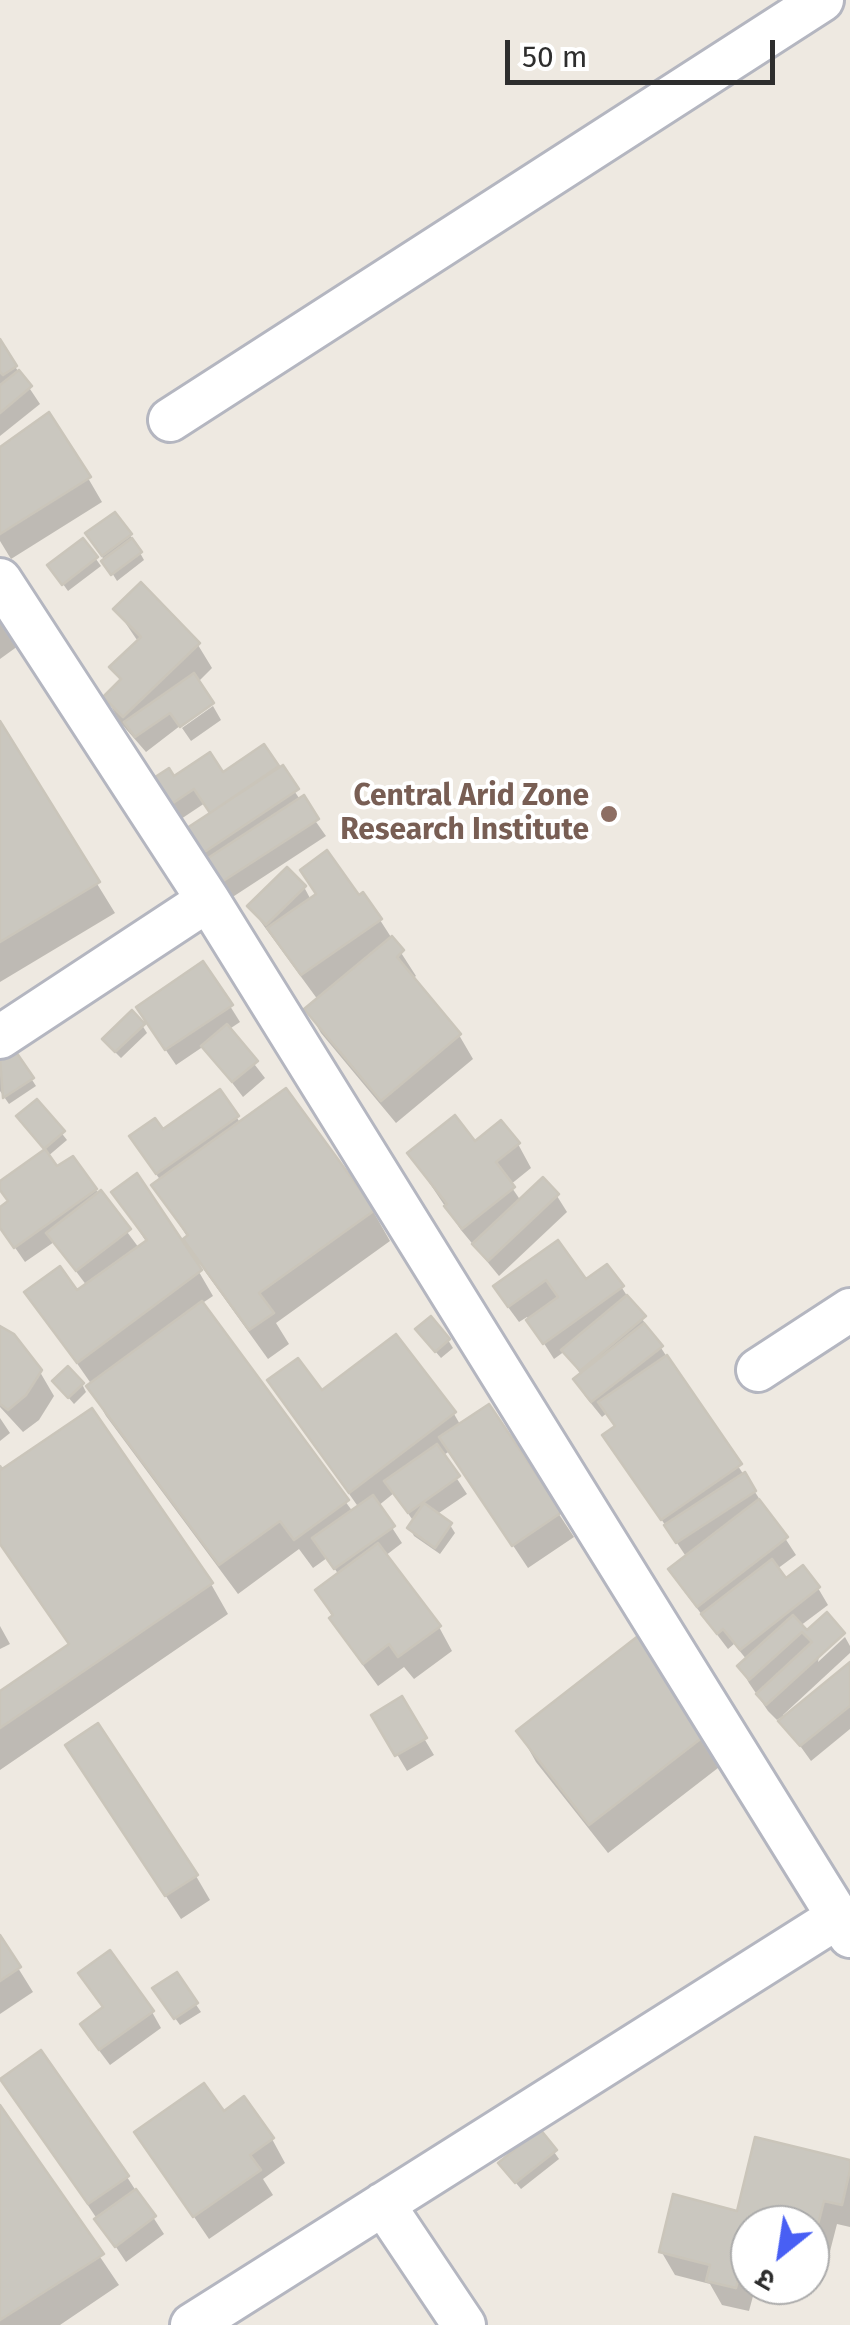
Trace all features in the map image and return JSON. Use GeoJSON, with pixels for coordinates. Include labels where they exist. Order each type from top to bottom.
{"type":"FeatureCollection","features":[{"type":"Feature","properties":{"kind":"street"},"geometry":{"type":"LineString","coordinates":[[170,420],[822,0]]}},
{"type":"Feature","properties":{"kind":"street"},"geometry":{"type":"LineString","coordinates":[[0,580],[208,900],[844,1926],[383,2204],[192,2325]]}},
{"type":"Feature","properties":{"kind":"street"},"geometry":{"type":"LineString","coordinates":[[0,1037],[208,900]]}},
{"type":"Feature","properties":{"kind":"street"},"geometry":{"type":"LineString","coordinates":[[758,1370],[850,1310]]}},
{"type":"Feature","properties":{"kind":"street"},"geometry":{"type":"LineString","coordinates":[[383,2204],[464,2325]]}},
{"type":"Feature","properties":{"kind":"building"},"geometry":{"type":"Polygon","coordinates":[[[0,339],[17,366],[3,375],[0,372],[0,339]]]}},
{"type":"Feature","properties":{"kind":"building"},"geometry":{"type":"Polygon","coordinates":[[[19,370],[32,386],[0,413],[0,385],[19,370]]]}},
{"type":"Feature","properties":{"kind":"building"},"geometry":{"type":"Polygon","coordinates":[[[49,412],[91,477],[0,534],[0,447],[49,412]]]}},
{"type":"Feature","properties":{"kind":"building"},"geometry":{"type":"Polygon","coordinates":[[[115,512],[132,534],[102,556],[85,533],[115,512]]]}},
{"type":"Feature","properties":{"kind":"building"},"geometry":{"type":"Polygon","coordinates":[[[83,538],[98,557],[62,585],[47,565],[83,538]]]}},
{"type":"Feature","properties":{"kind":"building"},"geometry":{"type":"Polygon","coordinates":[[[132,538],[142,552],[111,575],[101,561],[132,538]]]}},
{"type":"Feature","properties":{"kind":"building"},"geometry":{"type":"Polygon","coordinates":[[[141,582],[200,643],[123,717],[103,697],[121,679],[109,667],[141,637],[113,609],[141,582]]]}},
{"type":"Feature","properties":{"kind":"building"},"geometry":{"type":"Polygon","coordinates":[[[194,673],[214,703],[180,727],[170,713],[135,737],[124,722],[194,673]]]}},
{"type":"Feature","properties":{"kind":"building"},"geometry":{"type":"Polygon","coordinates":[[[0,721],[100,882],[0,942],[0,721]]]}},
{"type":"Feature","properties":{"kind":"building"},"geometry":{"type":"Polygon","coordinates":[[[264,744],[279,766],[210,813],[194,789],[167,807],[149,781],[169,768],[174,776],[210,752],[223,772],[264,744]]]}},
{"type":"Feature","properties":{"kind":"building"},"geometry":{"type":"Polygon","coordinates":[[[283,765],[299,789],[203,853],[187,828],[283,765]]]}},
{"type":"Feature","properties":{"kind":"building"},"geometry":{"type":"Polygon","coordinates":[[[304,795],[319,819],[217,885],[202,862],[304,795]]]}},
{"type":"Feature","properties":{"kind":"building"},"geometry":{"type":"Polygon","coordinates":[[[327,850],[359,895],[363,892],[382,919],[301,975],[267,928],[316,894],[300,870],[327,850]]]}},
{"type":"Feature","properties":{"kind":"building"},"geometry":{"type":"Polygon","coordinates":[[[287,867],[306,886],[266,925],[247,906],[287,867]]]}},
{"type":"Feature","properties":{"kind":"building"},"geometry":{"type":"Polygon","coordinates":[[[392,936],[404,950],[397,957],[461,1034],[381,1101],[304,1009],[392,936]]]}},
{"type":"Feature","properties":{"kind":"building"},"geometry":{"type":"Polygon","coordinates":[[[203,961],[233,1005],[165,1050],[136,1007],[203,961]]]}},
{"type":"Feature","properties":{"kind":"building"},"geometry":{"type":"Polygon","coordinates":[[[132,1010],[145,1024],[115,1052],[102,1039],[132,1010]]]}},
{"type":"Feature","properties":{"kind":"building"},"geometry":{"type":"Polygon","coordinates":[[[227,1024],[258,1061],[232,1082],[201,1046],[227,1024]]]}},
{"type":"Feature","properties":{"kind":"building"},"geometry":{"type":"Polygon","coordinates":[[[14,1049],[34,1078],[3,1098],[0,1058],[14,1049]]]}},
{"type":"Feature","properties":{"kind":"building"},"geometry":{"type":"Polygon","coordinates":[[[286,1088],[375,1210],[259,1293],[274,1313],[249,1330],[183,1239],[188,1235],[151,1185],[286,1088]]]}},
{"type":"Feature","properties":{"kind":"building"},"geometry":{"type":"Polygon","coordinates":[[[220,1089],[239,1116],[156,1174],[129,1136],[155,1118],[163,1129],[220,1089]]]}},
{"type":"Feature","properties":{"kind":"building"},"geometry":{"type":"Polygon","coordinates":[[[37,1099],[65,1131],[44,1149],[16,1116],[37,1099]]]}},
{"type":"Feature","properties":{"kind":"building"},"geometry":{"type":"Polygon","coordinates":[[[455,1115],[475,1141],[501,1120],[520,1143],[496,1162],[515,1187],[462,1229],[407,1153],[455,1115]]]}},
{"type":"Feature","properties":{"kind":"building"},"geometry":{"type":"Polygon","coordinates":[[[45,1149],[57,1166],[73,1156],[97,1189],[14,1248],[0,1228],[0,1207],[8,1201],[0,1190],[0,1181],[45,1149]]]}},
{"type":"Feature","properties":{"kind":"building"},"geometry":{"type":"Polygon","coordinates":[[[137,1173],[202,1270],[77,1363],[24,1292],[60,1266],[77,1290],[147,1240],[111,1192],[137,1173]]]}},
{"type":"Feature","properties":{"kind":"building"},"geometry":{"type":"Polygon","coordinates":[[[543,1177],[559,1194],[488,1261],[472,1244],[543,1177]]]}},
{"type":"Feature","properties":{"kind":"building"},"geometry":{"type":"Polygon","coordinates":[[[101,1190],[131,1229],[76,1271],[46,1233],[101,1190]]]}},
{"type":"Feature","properties":{"kind":"building"},"geometry":{"type":"Polygon","coordinates":[[[558,1240],[586,1279],[607,1264],[624,1286],[543,1344],[526,1320],[558,1297],[546,1280],[508,1307],[493,1286],[558,1240]]]}},
{"type":"Feature","properties":{"kind":"building"},"geometry":{"type":"Polygon","coordinates":[[[627,1295],[646,1316],[580,1371],[561,1350],[627,1295]]]}},
{"type":"Feature","properties":{"kind":"building"},"geometry":{"type":"Polygon","coordinates":[[[202,1301],[349,1500],[294,1540],[280,1521],[219,1565],[86,1386],[202,1301]]]}},
{"type":"Feature","properties":{"kind":"building"},"geometry":{"type":"Polygon","coordinates":[[[431,1316],[450,1339],[435,1352],[415,1329],[431,1316]]]}},
{"type":"Feature","properties":{"kind":"building"},"geometry":{"type":"Polygon","coordinates":[[[644,1323],[663,1346],[591,1402],[573,1379],[644,1323]]]}},
{"type":"Feature","properties":{"kind":"building"},"geometry":{"type":"Polygon","coordinates":[[[0,1326],[14,1334],[42,1370],[26,1395],[8,1410],[0,1404],[0,1326]]]}},
{"type":"Feature","properties":{"kind":"building"},"geometry":{"type":"Polygon","coordinates":[[[396,1334],[456,1412],[349,1493],[267,1380],[298,1358],[322,1390],[396,1334]]]}},
{"type":"Feature","properties":{"kind":"building"},"geometry":{"type":"Polygon","coordinates":[[[667,1355],[742,1464],[661,1520],[602,1435],[615,1426],[598,1402],[667,1355]]]}},
{"type":"Feature","properties":{"kind":"building"},"geometry":{"type":"Polygon","coordinates":[[[68,1366],[84,1383],[68,1398],[52,1381],[68,1366]]]}},
{"type":"Feature","properties":{"kind":"building"},"geometry":{"type":"Polygon","coordinates":[[[489,1404],[562,1512],[512,1546],[439,1437],[489,1404]]]}},
{"type":"Feature","properties":{"kind":"building"},"geometry":{"type":"Polygon","coordinates":[[[92,1408],[213,1583],[0,1728],[0,1691],[69,1644],[0,1544],[0,1466],[2,1469],[92,1408]]]}},
{"type":"Feature","properties":{"kind":"building"},"geometry":{"type":"Polygon","coordinates":[[[437,1444],[460,1476],[408,1513],[384,1481],[437,1444]]]}},
{"type":"Feature","properties":{"kind":"building"},"geometry":{"type":"Polygon","coordinates":[[[745,1472],[756,1491],[676,1543],[664,1525],[745,1472]]]}},
{"type":"Feature","properties":{"kind":"building"},"geometry":{"type":"Polygon","coordinates":[[[373,1495],[395,1526],[334,1569],[312,1538],[373,1495]]]}},
{"type":"Feature","properties":{"kind":"building"},"geometry":{"type":"Polygon","coordinates":[[[759,1499],[788,1537],[697,1607],[668,1569],[759,1499]]]}},
{"type":"Feature","properties":{"kind":"building"},"geometry":{"type":"Polygon","coordinates":[[[424,1503],[452,1523],[435,1548],[407,1528],[424,1503]]]}},
{"type":"Feature","properties":{"kind":"building"},"geometry":{"type":"Polygon","coordinates":[[[378,1543],[441,1626],[398,1657],[389,1644],[363,1664],[329,1618],[333,1615],[315,1590],[378,1543]]]}},
{"type":"Feature","properties":{"kind":"building"},"geometry":{"type":"Polygon","coordinates":[[[772,1559],[786,1578],[803,1565],[820,1587],[740,1650],[723,1629],[717,1634],[701,1614],[772,1559]]]}},
{"type":"Feature","properties":{"kind":"building"},"geometry":{"type":"Polygon","coordinates":[[[827,1612],[845,1633],[766,1705],[756,1694],[812,1642],[802,1632],[749,1680],[737,1666],[793,1615],[807,1630],[827,1612]]]}},
{"type":"Feature","properties":{"kind":"building"},"geometry":{"type":"Polygon","coordinates":[[[638,1636],[712,1730],[589,1825],[516,1731],[638,1636]]]}},
{"type":"Feature","properties":{"kind":"building"},"geometry":{"type":"Polygon","coordinates":[[[850,1662],[850,1706],[800,1746],[778,1721],[850,1662]]]}},
{"type":"Feature","properties":{"kind":"building"},"geometry":{"type":"Polygon","coordinates":[[[402,1696],[427,1738],[395,1756],[371,1715],[402,1696]]]}},
{"type":"Feature","properties":{"kind":"building"},"geometry":{"type":"Polygon","coordinates":[[[98,1723],[198,1875],[165,1896],[65,1745],[98,1723]]]}},
{"type":"Feature","properties":{"kind":"building"},"geometry":{"type":"Polygon","coordinates":[[[0,1935],[21,1967],[0,1981],[0,1935]]]}},
{"type":"Feature","properties":{"kind":"building"},"geometry":{"type":"Polygon","coordinates":[[[110,1950],[154,2011],[99,2050],[80,2024],[103,2007],[78,1973],[110,1950]]]}},
{"type":"Feature","properties":{"kind":"building"},"geometry":{"type":"Polygon","coordinates":[[[177,1972],[198,2003],[174,2019],[152,1988],[177,1972]]]}},
{"type":"Feature","properties":{"kind":"building"},"geometry":{"type":"Polygon","coordinates":[[[41,2050],[129,2176],[88,2204],[0,2079],[41,2050]]]}},
{"type":"Feature","properties":{"kind":"building"},"geometry":{"type":"Polygon","coordinates":[[[204,2083],[224,2111],[244,2096],[274,2138],[250,2155],[261,2170],[193,2217],[134,2132],[204,2083]]]}},
{"type":"Feature","properties":{"kind":"building"},"geometry":{"type":"Polygon","coordinates":[[[0,2105],[104,2254],[0,2320],[0,2105]]]}},
{"type":"Feature","properties":{"kind":"building"},"geometry":{"type":"Polygon","coordinates":[[[540,2129],[557,2150],[515,2183],[498,2163],[540,2129]]]}},
{"type":"Feature","properties":{"kind":"building"},"geometry":{"type":"Polygon","coordinates":[[[755,2137],[850,2160],[842,2205],[824,2201],[823,2205],[738,2205],[755,2137]]]}},
{"type":"Feature","properties":{"kind":"building"},"geometry":{"type":"Polygon","coordinates":[[[136,2189],[156,2216],[115,2247],[94,2219],[136,2189]]]}},
{"type":"Feature","properties":{"kind":"building"},"geometry":{"type":"Polygon","coordinates":[[[673,2194],[730,2209],[730,2287],[706,2281],[710,2265],[659,2252],[673,2194]]]}},
{"type":"Feature","properties":{"kind":"place","name":"Central Arid Zone Research Institute"},"geometry":{"type":"Point","coordinates":[609,814]}}]}
